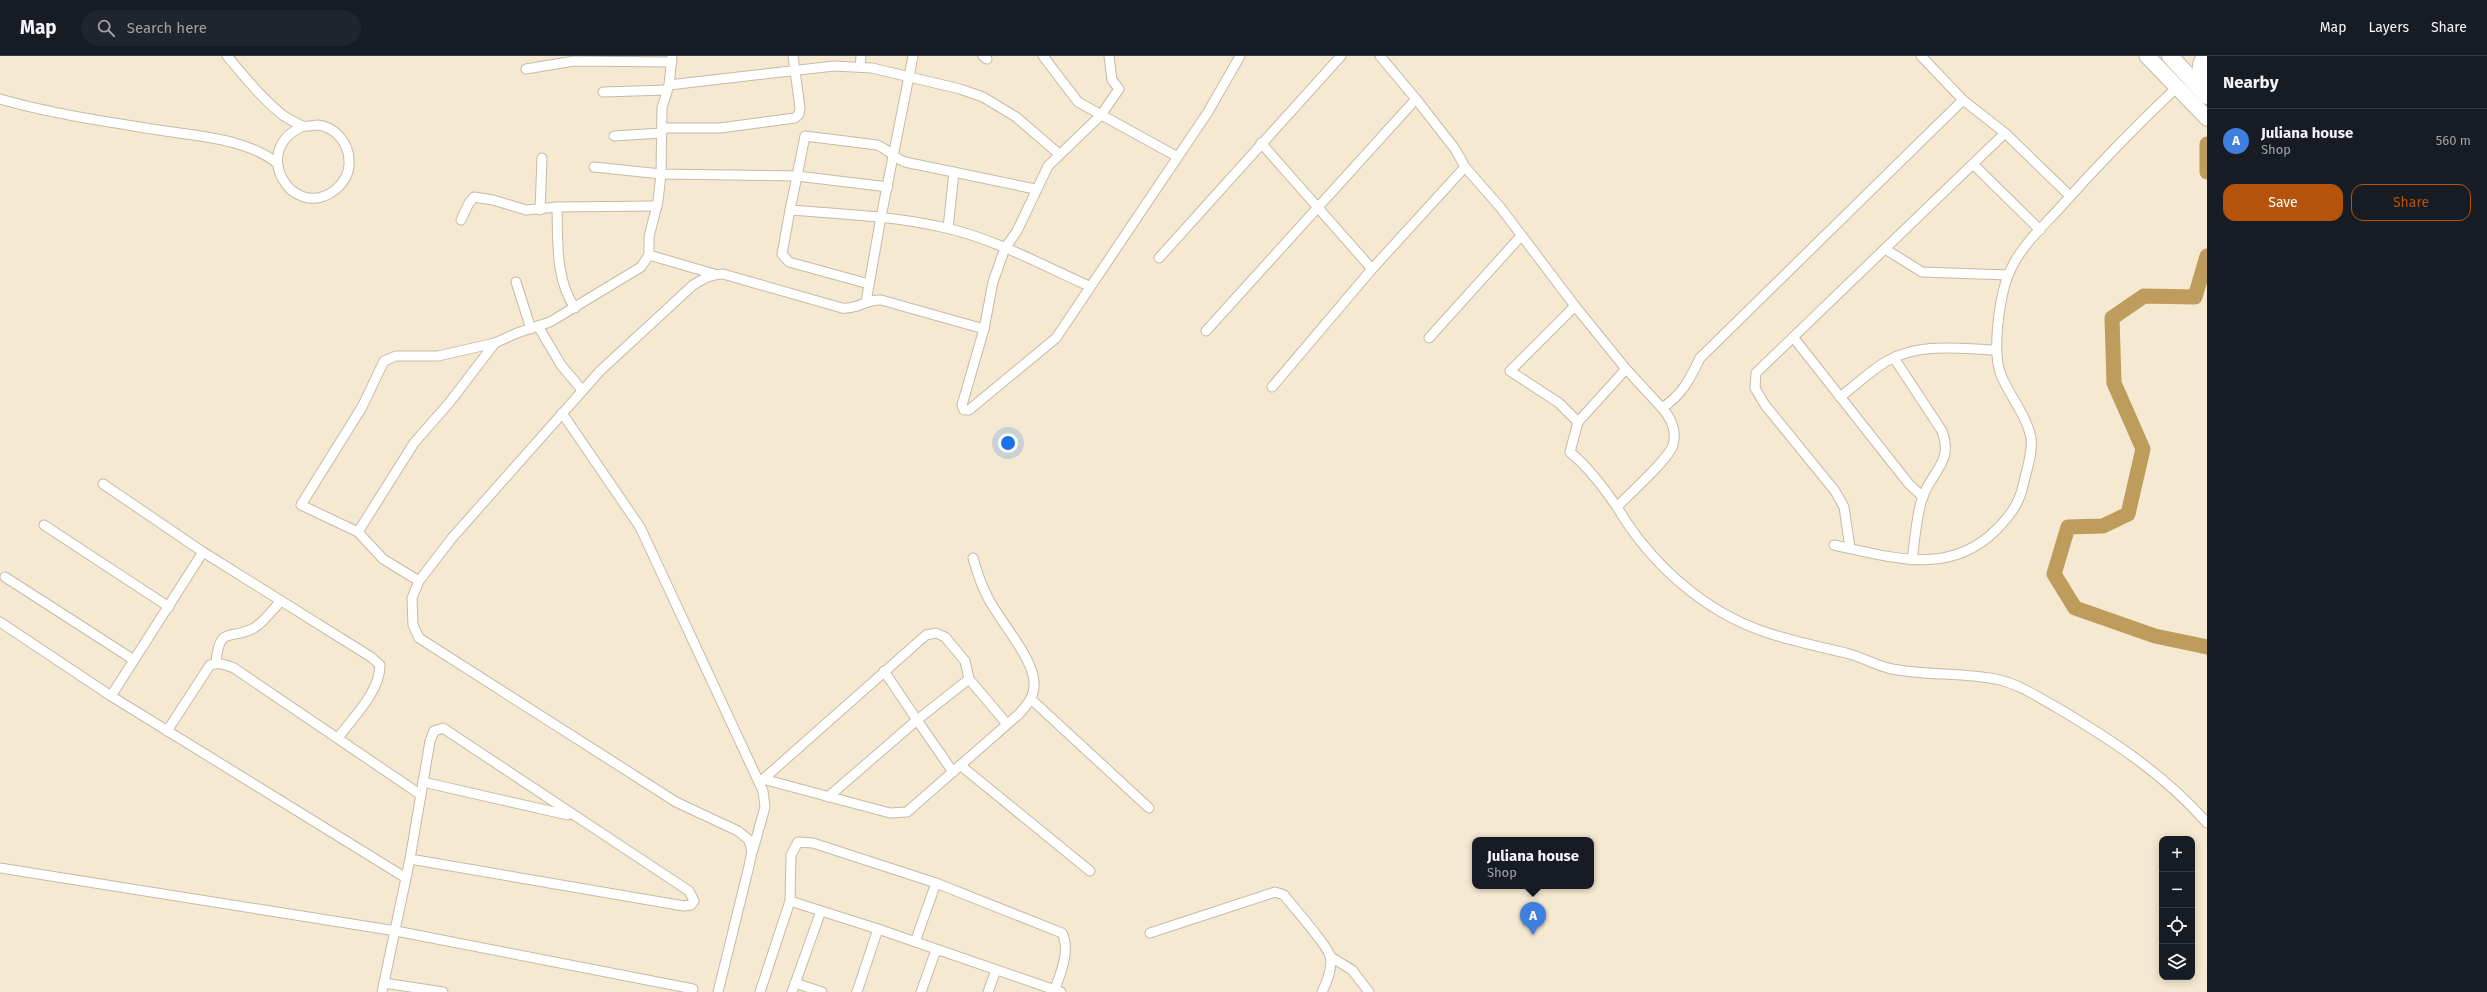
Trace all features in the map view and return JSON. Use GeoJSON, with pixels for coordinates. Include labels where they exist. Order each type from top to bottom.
{"type":"FeatureCollection","features":[{"type":"Feature","properties":{"kind":"highway"},"geometry":{"type":"LineString","coordinates":[[2147,56],[2207,118]]}},
{"type":"Feature","properties":{"kind":"highway"},"geometry":{"type":"LineString","coordinates":[[2170,56],[2207,96]]}},
{"type":"Feature","properties":{"kind":"highway"},"geometry":{"type":"LineString","coordinates":[[2205,56],[2200,67],[2201,77],[2207,90]]}},
{"type":"Feature","properties":{"kind":"street"},"geometry":{"type":"LineString","coordinates":[[227,56],[262,96],[285,117],[304,126]]}},
{"type":"Feature","properties":{"kind":"street"},"geometry":{"type":"LineString","coordinates":[[614,136],[662,131],[720,128],[795,118],[799,114],[800,108],[793,56]]}},
{"type":"Feature","properties":{"kind":"street"},"geometry":{"type":"LineString","coordinates":[[860,67],[861,56]]}},
{"type":"Feature","properties":{"kind":"street"},"geometry":{"type":"LineString","coordinates":[[866,302],[881,216],[894,158],[908,76],[913,56]]}},
{"type":"Feature","properties":{"kind":"street"},"geometry":{"type":"LineString","coordinates":[[1042,56],[1078,102],[1176,156]]}},
{"type":"Feature","properties":{"kind":"street"},"geometry":{"type":"LineString","coordinates":[[1109,56],[1112,80],[1119,89],[1101,116],[1048,166],[1035,189],[1020,224],[1005,248],[993,282],[984,329],[962,405],[964,410],[969,410],[1056,338],[1090,286],[1118,248],[1176,156],[1208,112],[1240,56]]}},
{"type":"Feature","properties":{"kind":"street"},"geometry":{"type":"LineString","coordinates":[[1159,258],[1341,56]]}},
{"type":"Feature","properties":{"kind":"street"},"geometry":{"type":"LineString","coordinates":[[1380,56],[1455,149],[1465,167],[1500,206],[1575,306],[1626,369],[1670,418],[1674,433],[1673,446],[1663,460],[1617,507]]}},
{"type":"Feature","properties":{"kind":"street"},"geometry":{"type":"LineString","coordinates":[[1921,56],[1963,100],[2005,133],[2070,196]]}},
{"type":"Feature","properties":{"kind":"street"},"geometry":{"type":"LineString","coordinates":[[419,581],[383,559],[358,532],[301,505],[362,407],[384,361],[396,356],[438,356],[496,343],[550,322],[641,267],[649,255],[649,237],[657,206],[661,174],[662,108],[668,88],[672,59],[563,59],[526,69]]}},
{"type":"Feature","properties":{"kind":"street"},"geometry":{"type":"LineString","coordinates":[[603,92],[668,88],[834,66],[860,67],[908,76],[983,96],[1016,117],[1059,154]]}},
{"type":"Feature","properties":{"kind":"street"},"geometry":{"type":"LineString","coordinates":[[1834,545],[1912,560],[1942,558],[1966,552],[1983,543],[2004,522],[2020,500],[2031,453],[2031,438],[2001,374],[1996,350],[2005,283],[2008,275],[2014,261],[2101,161],[2176,87]]}},
{"type":"Feature","properties":{"kind":"street"},"geometry":{"type":"LineString","coordinates":[[0,99],[76,117],[211,139],[266,154],[277,163]]}},
{"type":"Feature","properties":{"kind":"street"},"geometry":{"type":"LineString","coordinates":[[1206,331],[1319,208],[1416,99]]}},
{"type":"Feature","properties":{"kind":"street"},"geometry":{"type":"LineString","coordinates":[[1662,408],[1677,398],[1688,382],[1700,358],[1963,100]]}},
{"type":"Feature","properties":{"kind":"street"},"geometry":{"type":"LineString","coordinates":[[320,125],[341,137],[350,160],[349,168],[343,183],[330,193],[319,197],[307,197],[295,193],[286,185],[278,171],[277,163],[280,147],[284,140],[296,129],[304,126],[320,125]]}},
{"type":"Feature","properties":{"kind":"street"},"geometry":{"type":"LineString","coordinates":[[1850,548],[1844,507],[1835,491],[1765,405],[1755,388],[1756,373],[2005,133]]}},
{"type":"Feature","properties":{"kind":"street"},"geometry":{"type":"LineString","coordinates":[[870,284],[789,262],[782,254],[805,136],[877,145],[884,147],[894,158],[905,162],[1035,189]]}},
{"type":"Feature","properties":{"kind":"street"},"geometry":{"type":"LineString","coordinates":[[1261,143],[1372,269]]}},
{"type":"Feature","properties":{"kind":"street"},"geometry":{"type":"LineString","coordinates":[[540,210],[542,158]]}},
{"type":"Feature","properties":{"kind":"street"},"geometry":{"type":"LineString","coordinates":[[1973,164],[2040,230]]}},
{"type":"Feature","properties":{"kind":"street"},"geometry":{"type":"LineString","coordinates":[[1272,387],[1372,269],[1465,167]]}},
{"type":"Feature","properties":{"kind":"street"},"geometry":{"type":"LineString","coordinates":[[594,168],[661,174],[796,176],[888,187]]}},
{"type":"Feature","properties":{"kind":"street"},"geometry":{"type":"LineString","coordinates":[[948,228],[954,172]]}},
{"type":"Feature","properties":{"kind":"street"},"geometry":{"type":"LineString","coordinates":[[461,220],[469,203],[474,198],[494,200],[519,209],[540,210],[557,207],[657,206]]}},
{"type":"Feature","properties":{"kind":"street"},"geometry":{"type":"LineString","coordinates":[[557,207],[560,268],[566,292],[575,308]]}},
{"type":"Feature","properties":{"kind":"street"},"geometry":{"type":"LineString","coordinates":[[790,210],[881,216],[948,228],[1005,248],[1090,286]]}},
{"type":"Feature","properties":{"kind":"street"},"geometry":{"type":"LineString","coordinates":[[1429,338],[1521,236]]}},
{"type":"Feature","properties":{"kind":"street"},"geometry":{"type":"LineString","coordinates":[[1885,249],[1922,272],[2008,275]]}},
{"type":"Feature","properties":{"kind":"street"},"geometry":{"type":"LineString","coordinates":[[649,255],[714,274],[723,274],[842,308],[858,307],[866,302],[881,300],[984,329]]}},
{"type":"Feature","properties":{"kind":"street"},"geometry":{"type":"LineString","coordinates":[[714,274],[693,285],[600,371],[562,412],[452,538],[419,581],[412,598],[411,613],[413,625],[419,638],[676,802],[738,831],[749,840],[752,851]]}},
{"type":"Feature","properties":{"kind":"street"},"geometry":{"type":"LineString","coordinates":[[516,282],[534,327],[561,365],[582,390]]}},
{"type":"Feature","properties":{"kind":"street"},"geometry":{"type":"LineString","coordinates":[[1575,306],[1510,371],[1559,404],[1578,422]]}},
{"type":"Feature","properties":{"kind":"street"},"geometry":{"type":"LineString","coordinates":[[1793,337],[1909,484],[1923,497]]}},
{"type":"Feature","properties":{"kind":"street"},"geometry":{"type":"LineString","coordinates":[[358,532],[414,443],[449,403],[496,343]]}},
{"type":"Feature","properties":{"kind":"street"},"geometry":{"type":"LineString","coordinates":[[1840,397],[1886,362],[1908,351],[1931,348],[1996,350]]}},
{"type":"Feature","properties":{"kind":"street"},"geometry":{"type":"LineString","coordinates":[[1894,358],[1942,431],[1946,442],[1946,454],[1923,497],[1912,560]]}},
{"type":"Feature","properties":{"kind":"street"},"geometry":{"type":"LineString","coordinates":[[1626,369],[1578,422],[1570,452],[1582,462],[1617,507],[1632,533],[1654,558],[1691,593],[1723,613],[1764,632],[1848,654],[1892,669],[2000,680],[2028,692],[2094,730],[2146,764],[2181,794],[2207,823]]}},
{"type":"Feature","properties":{"kind":"street"},"geometry":{"type":"LineString","coordinates":[[562,412],[640,527],[761,781],[765,807],[752,851],[718,992]]}},
{"type":"Feature","properties":{"kind":"street"},"geometry":{"type":"LineString","coordinates":[[102,484],[203,552],[371,657],[380,665],[380,675],[375,686],[338,738]]}},
{"type":"Feature","properties":{"kind":"street"},"geometry":{"type":"LineString","coordinates":[[44,526],[169,607]]}},
{"type":"Feature","properties":{"kind":"street"},"geometry":{"type":"LineString","coordinates":[[111,696],[203,552]]}},
{"type":"Feature","properties":{"kind":"street"},"geometry":{"type":"LineString","coordinates":[[761,781],[890,813],[900,814],[907,812],[1032,700],[1034,683],[1032,669],[988,598],[979,580],[973,558]]}},
{"type":"Feature","properties":{"kind":"street"},"geometry":{"type":"LineString","coordinates":[[5,577],[134,660]]}},
{"type":"Feature","properties":{"kind":"street"},"geometry":{"type":"LineString","coordinates":[[216,663],[217,647],[222,639],[229,634],[256,627],[281,601]]}},
{"type":"Feature","properties":{"kind":"street"},"geometry":{"type":"LineString","coordinates":[[0,622],[166,731],[406,878]]}},
{"type":"Feature","properties":{"kind":"street"},"geometry":{"type":"LineString","coordinates":[[761,781],[926,635],[936,634],[945,637],[965,660],[969,680],[1007,724]]}},
{"type":"Feature","properties":{"kind":"street"},"geometry":{"type":"LineString","coordinates":[[166,731],[210,665],[216,663],[234,668],[421,794]]}},
{"type":"Feature","properties":{"kind":"street"},"geometry":{"type":"LineString","coordinates":[[884,671],[953,772]]}},
{"type":"Feature","properties":{"kind":"street"},"geometry":{"type":"LineString","coordinates":[[828,797],[917,720],[969,680]]}},
{"type":"Feature","properties":{"kind":"street"},"geometry":{"type":"LineString","coordinates":[[1032,700],[1149,808]]}},
{"type":"Feature","properties":{"kind":"street"},"geometry":{"type":"LineString","coordinates":[[410,859],[684,906],[691,905],[694,901],[689,891],[443,728],[434,731],[430,741],[410,859],[383,988],[443,992]]}},
{"type":"Feature","properties":{"kind":"street"},"geometry":{"type":"LineString","coordinates":[[960,765],[1090,871]]}},
{"type":"Feature","properties":{"kind":"street"},"geometry":{"type":"LineString","coordinates":[[423,782],[574,816]]}},
{"type":"Feature","properties":{"kind":"street"},"geometry":{"type":"LineString","coordinates":[[760,992],[790,901],[791,855],[798,842],[813,844],[936,883],[1062,932],[1066,945],[1057,991],[878,929],[790,901]]}},
{"type":"Feature","properties":{"kind":"street"},"geometry":{"type":"LineString","coordinates":[[0,868],[396,931],[693,988]]}},
{"type":"Feature","properties":{"kind":"street"},"geometry":{"type":"LineString","coordinates":[[915,942],[936,883]]}},
{"type":"Feature","properties":{"kind":"street"},"geometry":{"type":"LineString","coordinates":[[1150,933],[1275,892],[1284,895],[1328,950],[1331,957],[1328,978],[1322,992]]}},
{"type":"Feature","properties":{"kind":"street"},"geometry":{"type":"LineString","coordinates":[[821,911],[794,988],[822,992]]}},
{"type":"Feature","properties":{"kind":"street"},"geometry":{"type":"LineString","coordinates":[[857,992],[878,929]]}},
{"type":"Feature","properties":{"kind":"street"},"geometry":{"type":"LineString","coordinates":[[921,992],[936,950]]}},
{"type":"Feature","properties":{"kind":"street"},"geometry":{"type":"LineString","coordinates":[[1331,957],[1352,970],[1369,992]]}},
{"type":"Feature","properties":{"kind":"street"},"geometry":{"type":"LineString","coordinates":[[988,992],[996,970]]}},
{"type":"Feature","properties":{"kind":"waterway"},"geometry":{"type":"LineString","coordinates":[[2207,144],[2207,172]]}},
{"type":"Feature","properties":{"kind":"waterway"},"geometry":{"type":"LineString","coordinates":[[2207,256],[2195,297],[2144,296],[2112,318],[2114,383],[2143,449],[2128,514],[2103,526],[2068,527],[2054,574],[2075,608],[2155,636],[2207,647]]}},
{"type":"Feature","properties":{"kind":"place","name":"Juliana house"},"geometry":{"type":"Point","coordinates":[1533,935]}}]}
